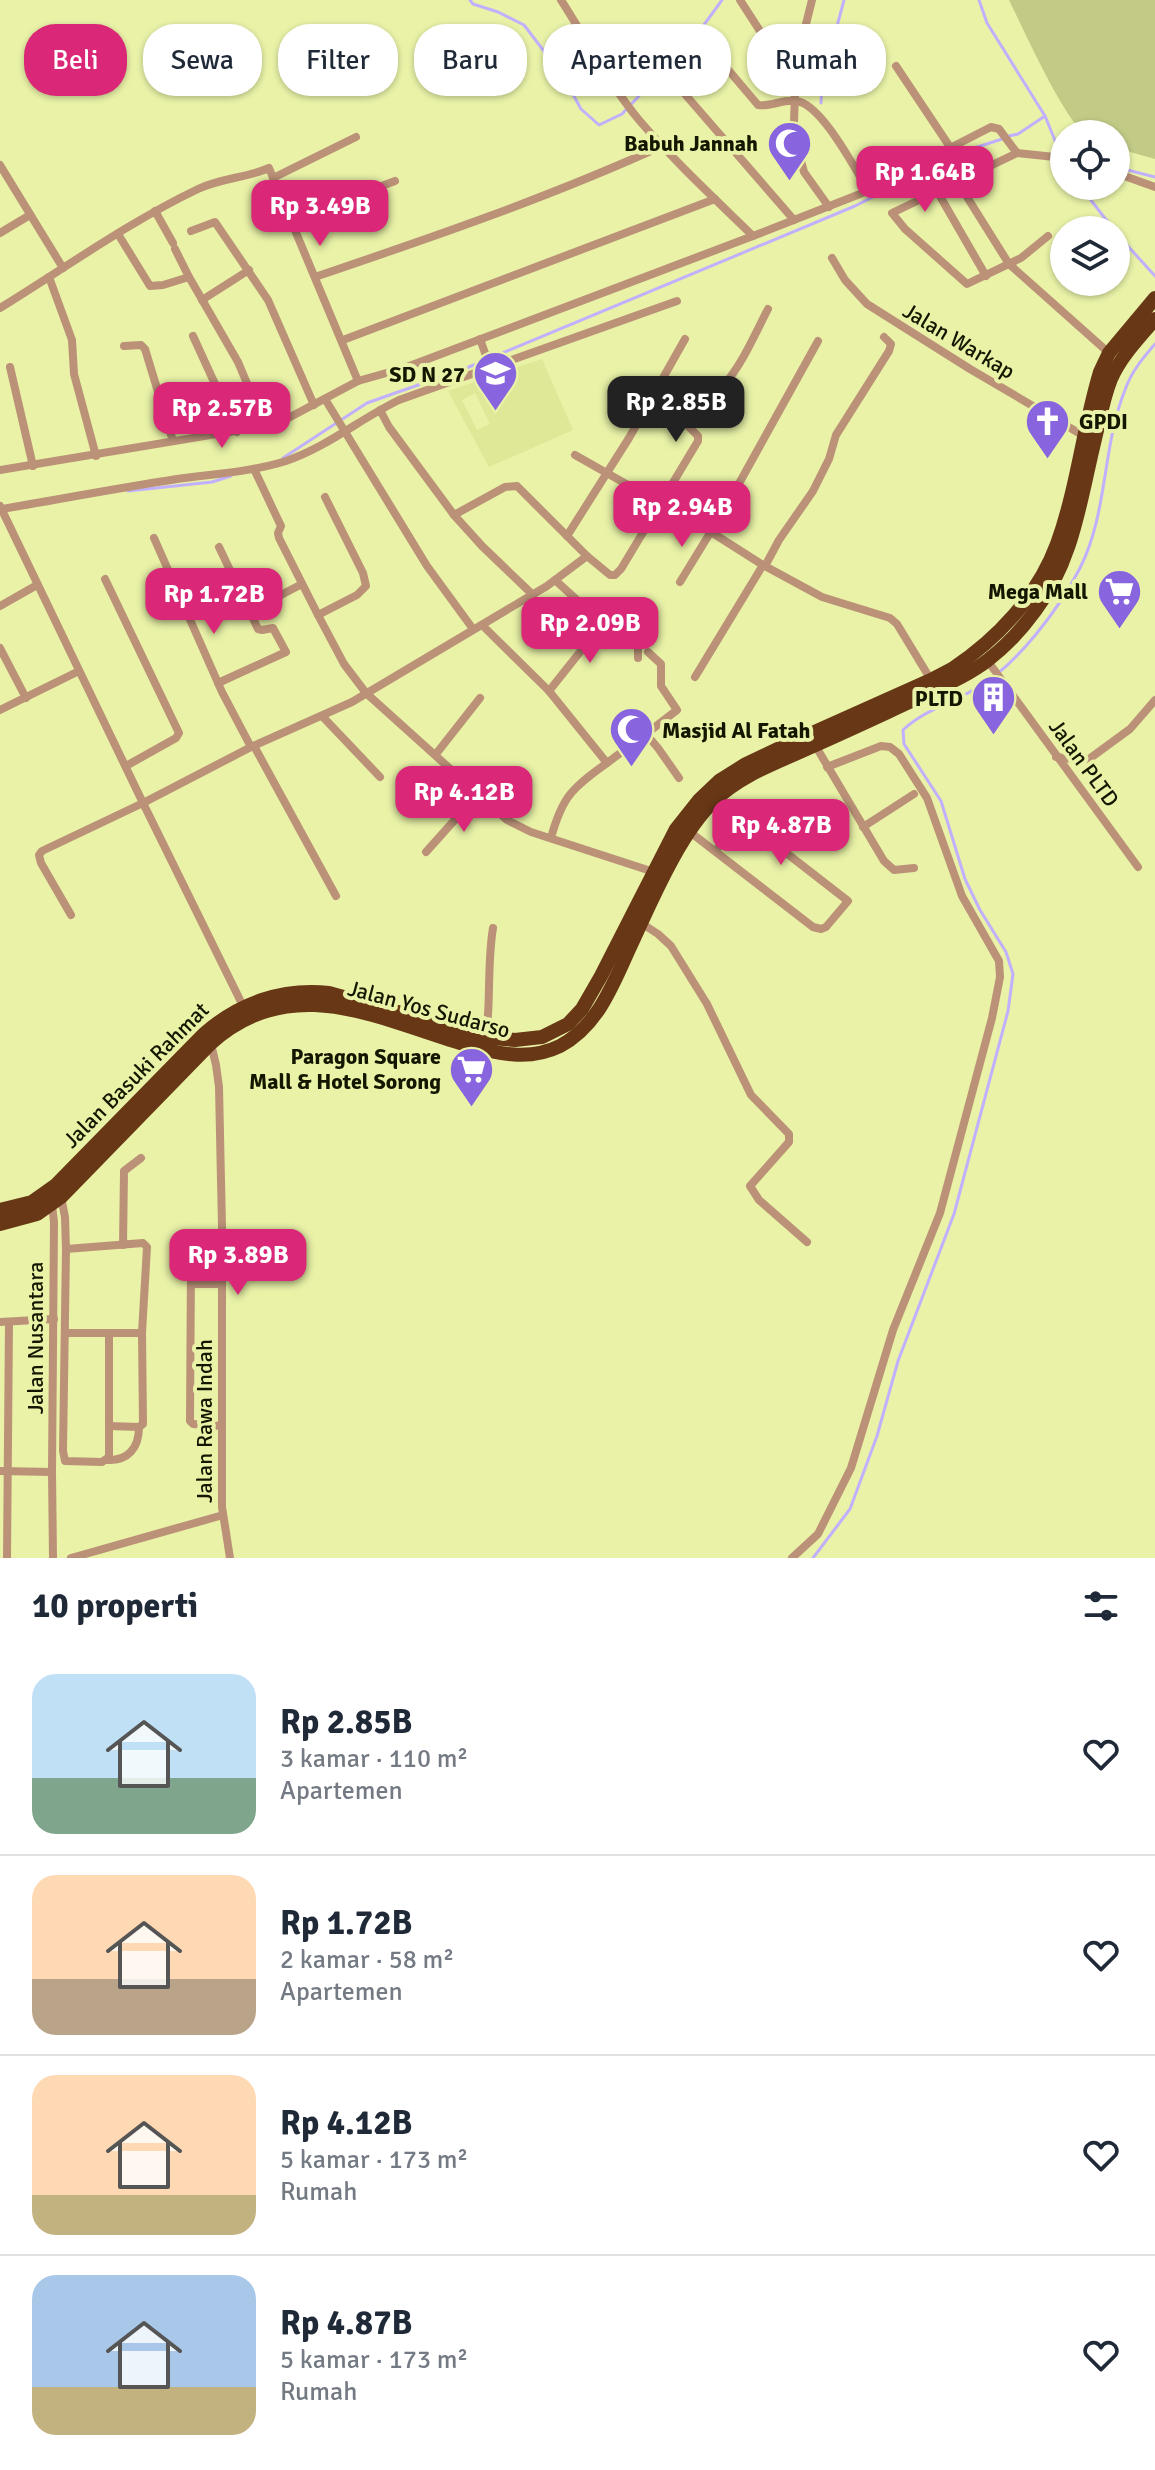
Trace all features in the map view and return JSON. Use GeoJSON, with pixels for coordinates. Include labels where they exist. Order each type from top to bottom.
{"type":"FeatureCollection","features":[{"type":"Feature","properties":{"kind":"highway","name":"Jalan Basuki Rahmat"},"geometry":{"type":"LineString","coordinates":[[0,1210],[32,1202],[56,1185],[204,1034],[243,1006],[284,994],[329,993],[486,1037],[530,1039],[542,1037],[568,1024],[582,1009],[659,874],[676,829],[719,781],[788,744],[931,680],[987,660],[1049,562],[1061,530],[1084,436],[1100,394],[1109,353],[1155,298]]}},
{"type":"Feature","properties":{"kind":"highway","name":"Jalan Yos Sudarso"},"geometry":{"type":"LineString","coordinates":[[0,1224],[37,1214],[56,1201],[210,1044],[230,1028],[260,1012],[308,1003],[333,1006],[487,1051],[520,1056],[545,1052],[568,1041],[593,1018],[610,991],[659,874],[712,802],[763,768],[959,678],[1007,644],[1034,612],[1062,568],[1076,525],[1100,394],[1122,359],[1155,319]]}},
{"type":"Feature","properties":{"kind":"street"},"geometry":{"type":"LineString","coordinates":[[561,0],[610,81],[639,119],[753,236]]}},
{"type":"Feature","properties":{"kind":"street"},"geometry":{"type":"LineString","coordinates":[[740,0],[756,24]]}},
{"type":"Feature","properties":{"kind":"street"},"geometry":{"type":"LineString","coordinates":[[806,24],[812,0]]}},
{"type":"Feature","properties":{"kind":"street"},"geometry":{"type":"LineString","coordinates":[[896,66],[950,147]]}},
{"type":"Feature","properties":{"kind":"street"},"geometry":{"type":"LineString","coordinates":[[731,73],[758,105],[793,100],[811,108],[824,122],[868,190]]}},
{"type":"Feature","properties":{"kind":"street"},"geometry":{"type":"LineString","coordinates":[[687,96],[794,220]]}},
{"type":"Feature","properties":{"kind":"street"},"geometry":{"type":"LineString","coordinates":[[793,96],[795,138],[804,172],[829,207]]}},
{"type":"Feature","properties":{"kind":"street"},"geometry":{"type":"LineString","coordinates":[[0,470],[237,432],[288,420],[358,381],[481,342],[829,207],[991,127],[998,127],[1015,151]]}},
{"type":"Feature","properties":{"kind":"street"},"geometry":{"type":"LineString","coordinates":[[273,178],[356,137]]}},
{"type":"Feature","properties":{"kind":"street"},"geometry":{"type":"LineString","coordinates":[[315,277],[532,201],[664,145]]}},
{"type":"Feature","properties":{"kind":"street"},"geometry":{"type":"LineString","coordinates":[[1048,236],[1026,255],[967,284],[892,215],[893,211],[1015,151],[1050,156]]}},
{"type":"Feature","properties":{"kind":"street"},"geometry":{"type":"LineString","coordinates":[[0,165],[3,178],[63,268]]}},
{"type":"Feature","properties":{"kind":"street"},"geometry":{"type":"LineString","coordinates":[[0,308],[155,211],[217,182],[249,177],[269,168],[358,381]]}},
{"type":"Feature","properties":{"kind":"street"},"geometry":{"type":"LineString","coordinates":[[1130,178],[1155,187]]}},
{"type":"Feature","properties":{"kind":"street"},"geometry":{"type":"LineString","coordinates":[[291,220],[395,181]]}},
{"type":"Feature","properties":{"kind":"street"},"geometry":{"type":"LineString","coordinates":[[957,181],[1009,264],[1109,353]]}},
{"type":"Feature","properties":{"kind":"street"},"geometry":{"type":"LineString","coordinates":[[937,191],[986,276]]}},
{"type":"Feature","properties":{"kind":"street"},"geometry":{"type":"LineString","coordinates":[[343,340],[715,199]]}},
{"type":"Feature","properties":{"kind":"street"},"geometry":{"type":"LineString","coordinates":[[155,211],[238,362],[265,426]]}},
{"type":"Feature","properties":{"kind":"street"},"geometry":{"type":"LineString","coordinates":[[0,233],[30,215]]}},
{"type":"Feature","properties":{"kind":"street"},"geometry":{"type":"LineString","coordinates":[[191,231],[215,222],[249,270],[275,313],[314,405]]}},
{"type":"Feature","properties":{"kind":"street"},"geometry":{"type":"LineString","coordinates":[[118,234],[150,286],[189,277]]}},
{"type":"Feature","properties":{"kind":"street","name":"Jalan Warkap"},"geometry":{"type":"LineString","coordinates":[[832,258],[845,280],[867,304],[1084,436]]}},
{"type":"Feature","properties":{"kind":"street"},"geometry":{"type":"LineString","coordinates":[[202,300],[249,270]]}},
{"type":"Feature","properties":{"kind":"street"},"geometry":{"type":"LineString","coordinates":[[49,277],[72,340],[74,374],[96,456]]}},
{"type":"Feature","properties":{"kind":"street"},"geometry":{"type":"LineString","coordinates":[[243,1006],[1,510],[176,479],[254,469],[288,460],[312,450],[344,428],[380,410],[489,364],[677,301]]}},
{"type":"Feature","properties":{"kind":"street"},"geometry":{"type":"LineString","coordinates":[[454,515],[513,485],[522,489],[587,556],[610,575],[617,573],[698,441],[688,421],[701,404],[724,386],[768,309]]}},
{"type":"Feature","properties":{"kind":"street"},"geometry":{"type":"LineString","coordinates":[[193,336],[237,432]]}},
{"type":"Feature","properties":{"kind":"street"},"geometry":{"type":"LineString","coordinates":[[695,677],[779,540],[813,491],[829,459],[836,435],[889,351],[891,344],[884,337]]}},
{"type":"Feature","properties":{"kind":"street"},"geometry":{"type":"LineString","coordinates":[[567,536],[629,438],[685,339]]}},
{"type":"Feature","properties":{"kind":"street"},"geometry":{"type":"LineString","coordinates":[[680,582],[818,341]]}},
{"type":"Feature","properties":{"kind":"street"},"geometry":{"type":"LineString","coordinates":[[481,342],[489,364]]}},
{"type":"Feature","properties":{"kind":"street"},"geometry":{"type":"LineString","coordinates":[[124,346],[141,345],[145,349],[173,441]]}},
{"type":"Feature","properties":{"kind":"street"},"geometry":{"type":"LineString","coordinates":[[10,367],[33,466]]}},
{"type":"Feature","properties":{"kind":"street"},"geometry":{"type":"LineString","coordinates":[[327,401],[427,566],[478,627],[549,691],[607,763]]}},
{"type":"Feature","properties":{"kind":"street"},"geometry":{"type":"LineString","coordinates":[[380,410],[389,427],[454,515],[533,595]]}},
{"type":"Feature","properties":{"kind":"street"},"geometry":{"type":"LineString","coordinates":[[575,455],[822,597],[893,620],[931,680]]}},
{"type":"Feature","properties":{"kind":"street"},"geometry":{"type":"LineString","coordinates":[[254,469],[281,526],[277,535],[344,664],[366,693],[507,820],[659,874]]}},
{"type":"Feature","properties":{"kind":"street"},"geometry":{"type":"LineString","coordinates":[[318,615],[357,595],[366,586],[356,558],[325,497]]}},
{"type":"Feature","properties":{"kind":"street"},"geometry":{"type":"LineString","coordinates":[[154,538],[218,683],[336,896]]}},
{"type":"Feature","properties":{"kind":"street"},"geometry":{"type":"LineString","coordinates":[[218,683],[286,652],[273,628],[258,629],[219,547]]}},
{"type":"Feature","properties":{"kind":"street"},"geometry":{"type":"LineString","coordinates":[[71,915],[41,863],[39,855],[42,851],[253,747],[323,717],[533,595],[587,556]]}},
{"type":"Feature","properties":{"kind":"street"},"geometry":{"type":"LineString","coordinates":[[105,579],[179,733],[176,738],[126,766]]}},
{"type":"Feature","properties":{"kind":"street"},"geometry":{"type":"LineString","coordinates":[[555,580],[598,617],[638,645],[638,658]]}},
{"type":"Feature","properties":{"kind":"street"},"geometry":{"type":"LineString","coordinates":[[256,608],[302,584]]}},
{"type":"Feature","properties":{"kind":"street"},"geometry":{"type":"LineString","coordinates":[[0,606],[37,585]]}},
{"type":"Feature","properties":{"kind":"street"},"geometry":{"type":"LineString","coordinates":[[549,691],[580,652],[598,617]]}},
{"type":"Feature","properties":{"kind":"street"},"geometry":{"type":"LineString","coordinates":[[0,648],[26,698]]}},
{"type":"Feature","properties":{"kind":"street"},"geometry":{"type":"LineString","coordinates":[[551,838],[559,811],[568,795],[585,778],[677,710],[661,686],[661,664],[648,652]]}},
{"type":"Feature","properties":{"kind":"street","name":"Jalan PLTD"},"geometry":{"type":"LineString","coordinates":[[987,660],[1138,867]]}},
{"type":"Feature","properties":{"kind":"street"},"geometry":{"type":"LineString","coordinates":[[0,710],[79,671]]}},
{"type":"Feature","properties":{"kind":"street"},"geometry":{"type":"LineString","coordinates":[[436,754],[480,698]]}},
{"type":"Feature","properties":{"kind":"street"},"geometry":{"type":"LineString","coordinates":[[1056,757],[1089,759],[1130,729],[1155,700]]}},
{"type":"Feature","properties":{"kind":"street"},"geometry":{"type":"LineString","coordinates":[[323,717],[380,777]]}},
{"type":"Feature","properties":{"kind":"street"},"geometry":{"type":"LineString","coordinates":[[646,734],[679,778]]}},
{"type":"Feature","properties":{"kind":"street"},"geometry":{"type":"LineString","coordinates":[[815,745],[889,866],[899,871],[914,868]]}},
{"type":"Feature","properties":{"kind":"street"},"geometry":{"type":"LineString","coordinates":[[792,1558],[818,1534],[851,1468],[893,1330],[940,1213],[992,1018],[1001,969],[962,896],[934,814],[899,754],[890,747],[881,746],[827,767]]}},
{"type":"Feature","properties":{"kind":"street"},"geometry":{"type":"LineString","coordinates":[[426,852],[478,794]]}},
{"type":"Feature","properties":{"kind":"street"},"geometry":{"type":"LineString","coordinates":[[863,827],[914,794]]}},
{"type":"Feature","properties":{"kind":"street"},"geometry":{"type":"LineString","coordinates":[[690,832],[813,927],[826,927],[848,901],[749,824],[736,827],[716,850]]}},
{"type":"Feature","properties":{"kind":"street"},"geometry":{"type":"LineString","coordinates":[[641,923],[671,946],[707,1004],[751,1095],[789,1134],[789,1142],[750,1186],[759,1200],[807,1242]]}},
{"type":"Feature","properties":{"kind":"street"},"geometry":{"type":"LineString","coordinates":[[486,1037],[488,957],[493,928]]}},
{"type":"Feature","properties":{"kind":"street","name":"Jalan Rawa Indah"},"geometry":{"type":"LineString","coordinates":[[210,1044],[219,1087],[223,1515],[230,1558]]}},
{"type":"Feature","properties":{"kind":"street"},"geometry":{"type":"LineString","coordinates":[[123,1245],[124,1171],[141,1158]]}},
{"type":"Feature","properties":{"kind":"street"},"geometry":{"type":"LineString","coordinates":[[56,1201],[65,1217],[66,1249],[63,1459],[67,1462],[116,1460],[132,1451],[138,1443],[139,1427],[143,1422],[142,1333],[147,1247],[143,1243],[66,1249]]}},
{"type":"Feature","properties":{"kind":"street","name":"Jalan Nusantara"},"geometry":{"type":"LineString","coordinates":[[53,1558],[56,1201]]}},
{"type":"Feature","properties":{"kind":"street"},"geometry":{"type":"LineString","coordinates":[[191,1263],[190,1421],[193,1424],[221,1426]]}},
{"type":"Feature","properties":{"kind":"street"},"geometry":{"type":"LineString","coordinates":[[192,1284],[222,1284]]}},
{"type":"Feature","properties":{"kind":"street"},"geometry":{"type":"LineString","coordinates":[[7,1558],[4,1322],[54,1319]]}},
{"type":"Feature","properties":{"kind":"street"},"geometry":{"type":"LineString","coordinates":[[65,1333],[142,1333]]}},
{"type":"Feature","properties":{"kind":"street"},"geometry":{"type":"LineString","coordinates":[[107,1460],[109,1333]]}},
{"type":"Feature","properties":{"kind":"street"},"geometry":{"type":"LineString","coordinates":[[109,1426],[139,1427]]}},
{"type":"Feature","properties":{"kind":"street"},"geometry":{"type":"LineString","coordinates":[[4,1471],[52,1472]]}},
{"type":"Feature","properties":{"kind":"street"},"geometry":{"type":"LineString","coordinates":[[71,1558],[223,1515]]}},
{"type":"Feature","properties":{"kind":"shaded area"},"geometry":{"type":"Polygon","coordinates":[[[1009,0],[1155,0],[1155,159],[1130,152],[1130,120],[1072,120],[1009,0]]]}},
{"type":"Feature","properties":{"kind":"shaded area","name":"SD N 27"},"geometry":{"type":"Polygon","coordinates":[[[542,359],[573,430],[489,467],[448,391],[542,359]],[[475,393],[462,400],[477,430],[490,424],[475,393]]]}},
{"type":"Feature","properties":{"kind":"waterway"},"geometry":{"type":"LineString","coordinates":[[470,0],[524,25],[563,76],[581,109],[599,125],[622,114],[698,33],[722,0]]}},
{"type":"Feature","properties":{"kind":"waterway"},"geometry":{"type":"LineString","coordinates":[[821,103],[822,82],[844,0]]}},
{"type":"Feature","properties":{"kind":"waterway"},"geometry":{"type":"LineString","coordinates":[[979,0],[987,23],[1045,116]]}},
{"type":"Feature","properties":{"kind":"waterway"},"geometry":{"type":"LineString","coordinates":[[1009,136],[1018,134],[1045,116],[1050,128]]}},
{"type":"Feature","properties":{"kind":"waterway"},"geometry":{"type":"LineString","coordinates":[[283,458],[367,403],[469,367],[855,206],[962,152],[1002,139]]}},
{"type":"Feature","properties":{"kind":"waterway"},"geometry":{"type":"LineString","coordinates":[[1130,171],[1155,177]]}},
{"type":"Feature","properties":{"kind":"waterway"},"geometry":{"type":"LineString","coordinates":[[1091,200],[1103,216]]}},
{"type":"Feature","properties":{"kind":"waterway"},"geometry":{"type":"LineString","coordinates":[[1130,248],[1155,276]]}},
{"type":"Feature","properties":{"kind":"waterway"},"geometry":{"type":"LineString","coordinates":[[813,1558],[850,1509],[877,1436],[898,1361],[954,1214],[1008,1011],[1013,974],[1006,952],[965,879],[941,801],[904,744],[903,730],[920,717],[992,678],[1022,651],[1061,601],[1080,568],[1096,525],[1112,434],[1125,390],[1134,371],[1155,344]]}},
{"type":"Feature","properties":{"kind":"waterway"},"geometry":{"type":"LineString","coordinates":[[128,491],[212,482],[231,476]]}},
{"type":"Feature","properties":{"kind":"place","name":"Babuh Jannah"},"geometry":{"type":"Point","coordinates":[789,182]}},
{"type":"Feature","properties":{"kind":"place","name":"SD N 27"},"geometry":{"type":"Point","coordinates":[496,413]}},
{"type":"Feature","properties":{"kind":"place","name":"GPDI"},"geometry":{"type":"Point","coordinates":[1048,460]}},
{"type":"Feature","properties":{"kind":"place","name":"Mega Mall"},"geometry":{"type":"Point","coordinates":[1119,630]}},
{"type":"Feature","properties":{"kind":"place","name":"PLTD"},"geometry":{"type":"Point","coordinates":[994,737]}},
{"type":"Feature","properties":{"kind":"place","name":"Masjid Al Fatah"},"geometry":{"type":"Point","coordinates":[631,769]}},
{"type":"Feature","properties":{"kind":"place","name":"Paragon Square Mall & Hotel Sorong"},"geometry":{"type":"Point","coordinates":[472,1108]}}]}
